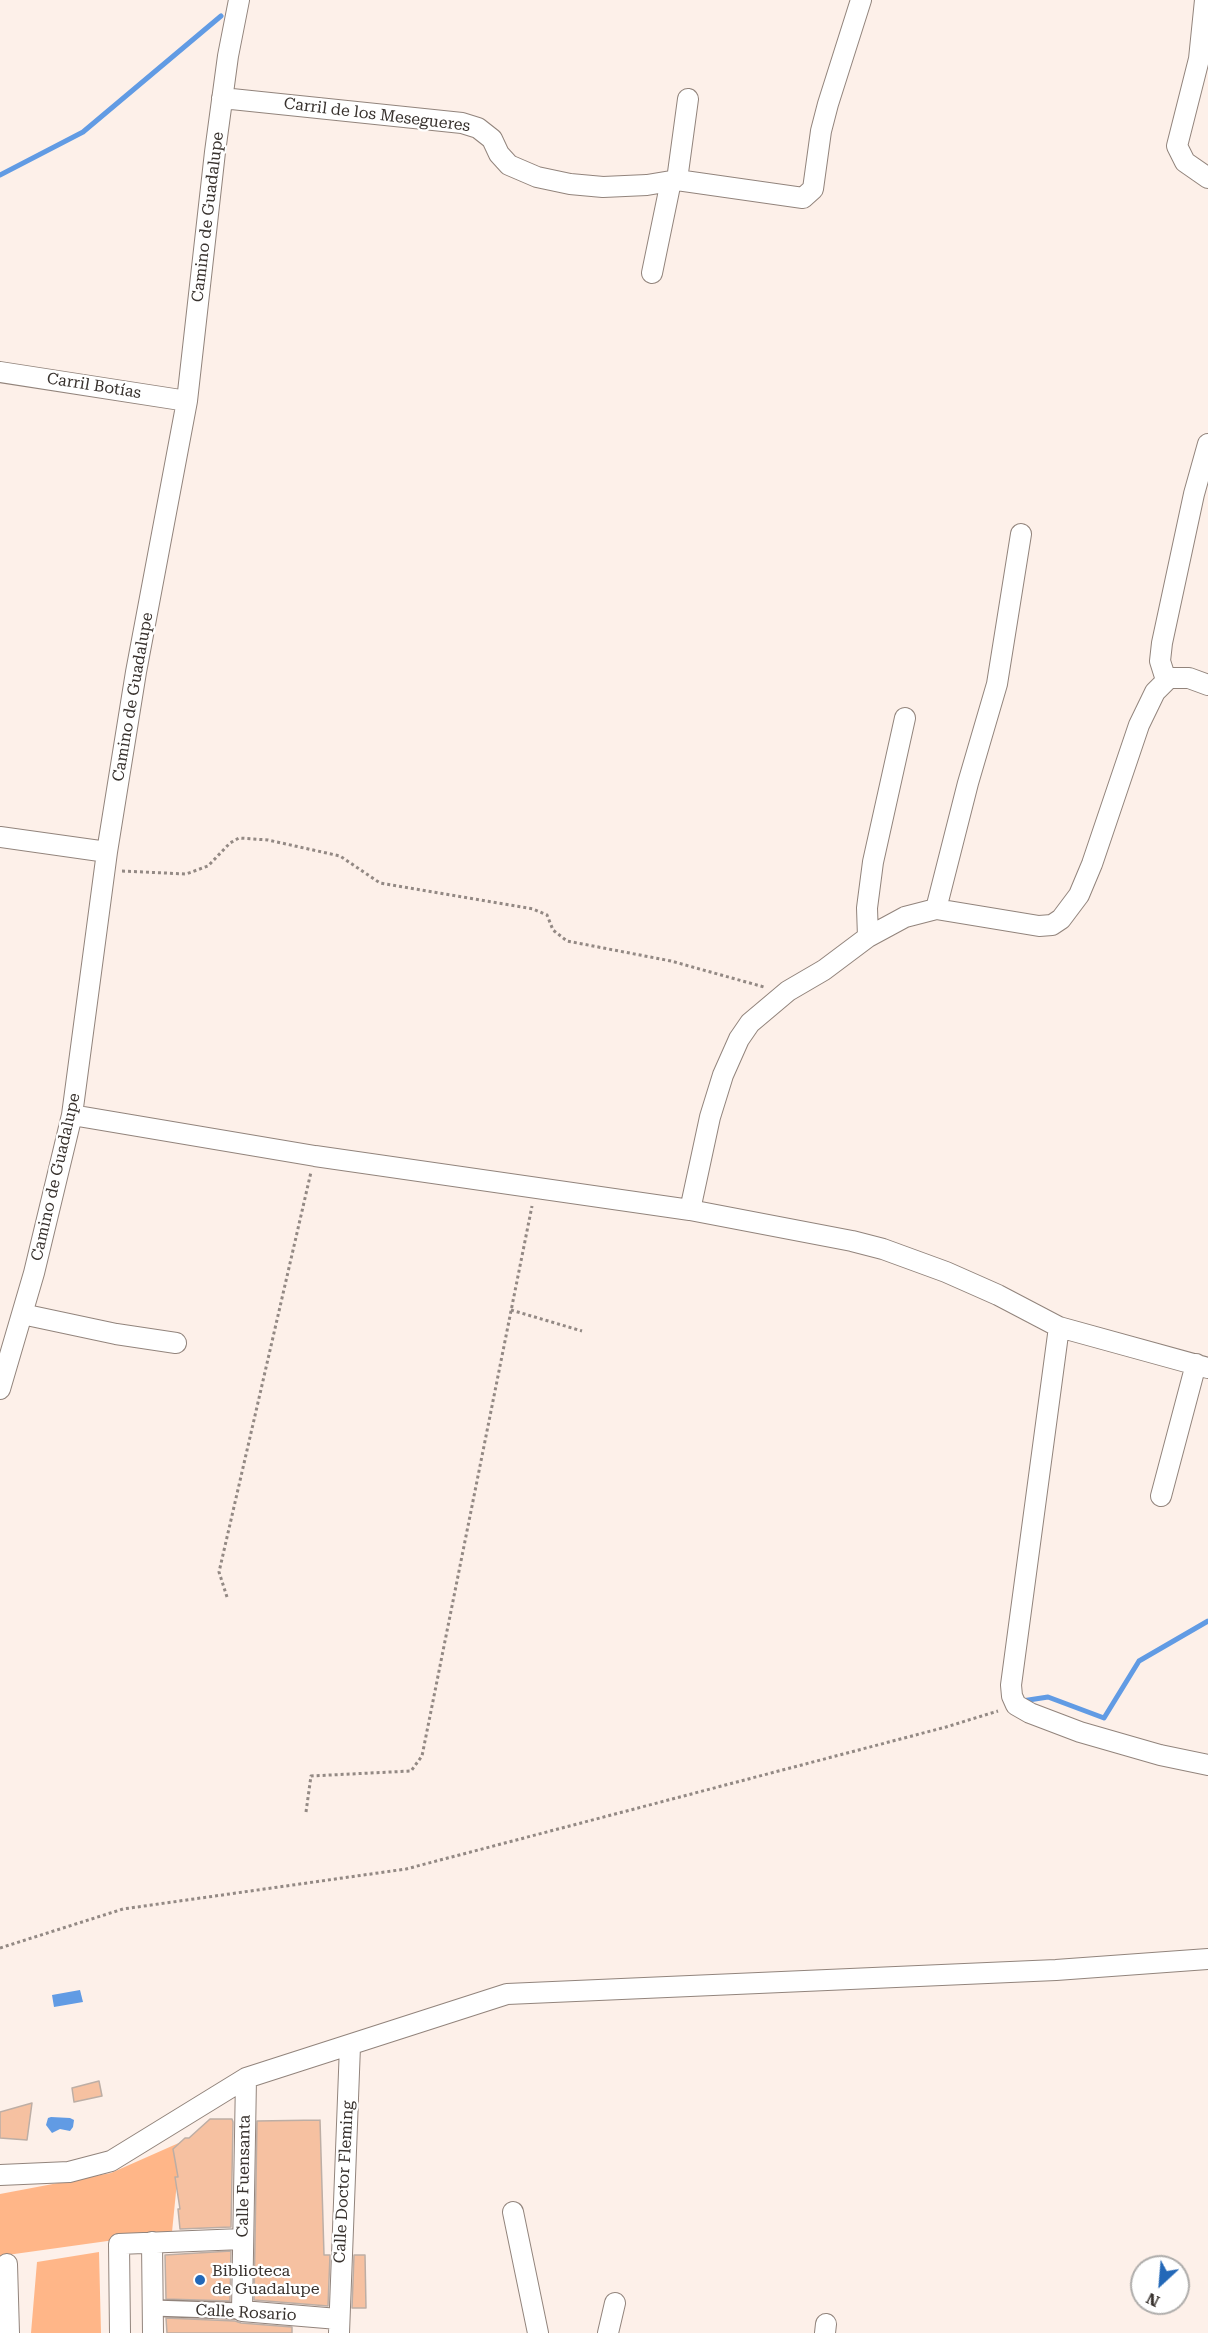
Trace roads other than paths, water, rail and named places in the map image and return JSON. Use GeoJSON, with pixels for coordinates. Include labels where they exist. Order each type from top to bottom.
{"type":"FeatureCollection","features":[{"type":"Feature","properties":{"kind":"street","name":"Camino de Guadalupe"},"geometry":{"type":"LineString","coordinates":[[0,1389],[34,1273],[72,1115],[106,861],[136,672],[187,400],[222,98],[239,0]]}},
{"type":"Feature","properties":{"kind":"street","name":"Carril de los Mesegueres"},"geometry":{"type":"LineString","coordinates":[[222,98],[462,123],[478,128],[492,139],[499,154],[509,165],[537,177],[570,184],[603,187],[647,185],[674,180],[796,198],[807,196],[813,189],[821,131],[861,0]]}},
{"type":"Feature","properties":{"kind":"street"},"geometry":{"type":"LineString","coordinates":[[1205,0],[1199,59],[1177,146],[1185,162],[1208,178]]}},
{"type":"Feature","properties":{"kind":"street"},"geometry":{"type":"LineString","coordinates":[[652,273],[674,180],[688,99]]}},
{"type":"Feature","properties":{"kind":"street","name":"Carril Botías"},"geometry":{"type":"LineString","coordinates":[[0,372],[187,400]]}},
{"type":"Feature","properties":{"kind":"street"},"geometry":{"type":"LineString","coordinates":[[1166,680],[1160,662],[1162,643],[1194,494],[1208,444]]}},
{"type":"Feature","properties":{"kind":"street"},"geometry":{"type":"LineString","coordinates":[[936,909],[968,783],[997,684],[1021,534]]}},
{"type":"Feature","properties":{"kind":"street"},"geometry":{"type":"LineString","coordinates":[[690,1210],[710,1117],[727,1066],[739,1039],[750,1023],[784,994],[824,970],[868,937],[905,917],[936,909],[1039,926],[1052,925],[1061,919],[1079,895],[1092,864],[1146,708],[1155,692],[1166,680],[1176,677],[1208,685]]}},
{"type":"Feature","properties":{"kind":"street"},"geometry":{"type":"LineString","coordinates":[[868,937],[867,908],[873,862],[905,718]]}},
{"type":"Feature","properties":{"kind":"street"},"geometry":{"type":"LineString","coordinates":[[0,837],[106,861]]}},
{"type":"Feature","properties":{"kind":"street"},"geometry":{"type":"LineString","coordinates":[[72,1115],[315,1156],[690,1210],[883,1249],[946,1272],[998,1295],[1059,1327],[1202,1366],[1161,1496]]}},
{"type":"Feature","properties":{"kind":"street"},"geometry":{"type":"LineString","coordinates":[[22,1314],[116,1334],[176,1342]]}},
{"type":"Feature","properties":{"kind":"street"},"geometry":{"type":"LineString","coordinates":[[1059,1327],[1011,1685],[1012,1696],[1016,1705],[1030,1713],[1080,1732],[1160,1755],[1208,1765]]}},
{"type":"Feature","properties":{"kind":"street"},"geometry":{"type":"LineString","coordinates":[[0,2175],[69,2172],[111,2161],[246,2078],[507,1994],[1044,1970],[1208,1959]]}},
{"type":"Feature","properties":{"kind":"street","name":"Calle Doctor Fleming"},"geometry":{"type":"LineString","coordinates":[[338,2326],[350,2046]]}},
{"type":"Feature","properties":{"kind":"street","name":"Calle Fuensanta"},"geometry":{"type":"LineString","coordinates":[[242,2311],[246,2078]]}},
{"type":"Feature","properties":{"kind":"street"},"geometry":{"type":"LineString","coordinates":[[513,2212],[538,2333]]}},
{"type":"Feature","properties":{"kind":"street"},"geometry":{"type":"LineString","coordinates":[[120,2333],[119,2244],[242,2239]]}},
{"type":"Feature","properties":{"kind":"street"},"geometry":{"type":"LineString","coordinates":[[152,2242],[153,2333]]}},
{"type":"Feature","properties":{"kind":"street"},"geometry":{"type":"LineString","coordinates":[[6,2264],[9,2333]]}},
{"type":"Feature","properties":{"kind":"street"},"geometry":{"type":"LineString","coordinates":[[608,2333],[615,2303]]}},
{"type":"Feature","properties":{"kind":"street","name":"Calle Rosario"},"geometry":{"type":"LineString","coordinates":[[153,2308],[242,2311],[338,2326]]}},
{"type":"Feature","properties":{"kind":"water"},"geometry":{"type":"Polygon","coordinates":[[[80,1990],[83,2002],[54,2007],[52,1995],[80,1990]]]}},
{"type":"Feature","properties":{"kind":"water"},"geometry":{"type":"Polygon","coordinates":[[[48,2118],[70,2118],[74,2120],[73,2127],[70,2131],[60,2129],[52,2133],[46,2125],[48,2118]]]}},
{"type":"Feature","properties":{"kind":"waterway"},"geometry":{"type":"LineString","coordinates":[[0,175],[83,132],[221,16]]}},
{"type":"Feature","properties":{"kind":"waterway"},"geometry":{"type":"LineString","coordinates":[[1022,1701],[1048,1697],[1104,1718],[1139,1661],[1208,1621]]}},
{"type":"Feature","properties":{"kind":"place","name":"Biblioteca de Guadalupe"},"geometry":{"type":"Point","coordinates":[200,2280]}}]}
